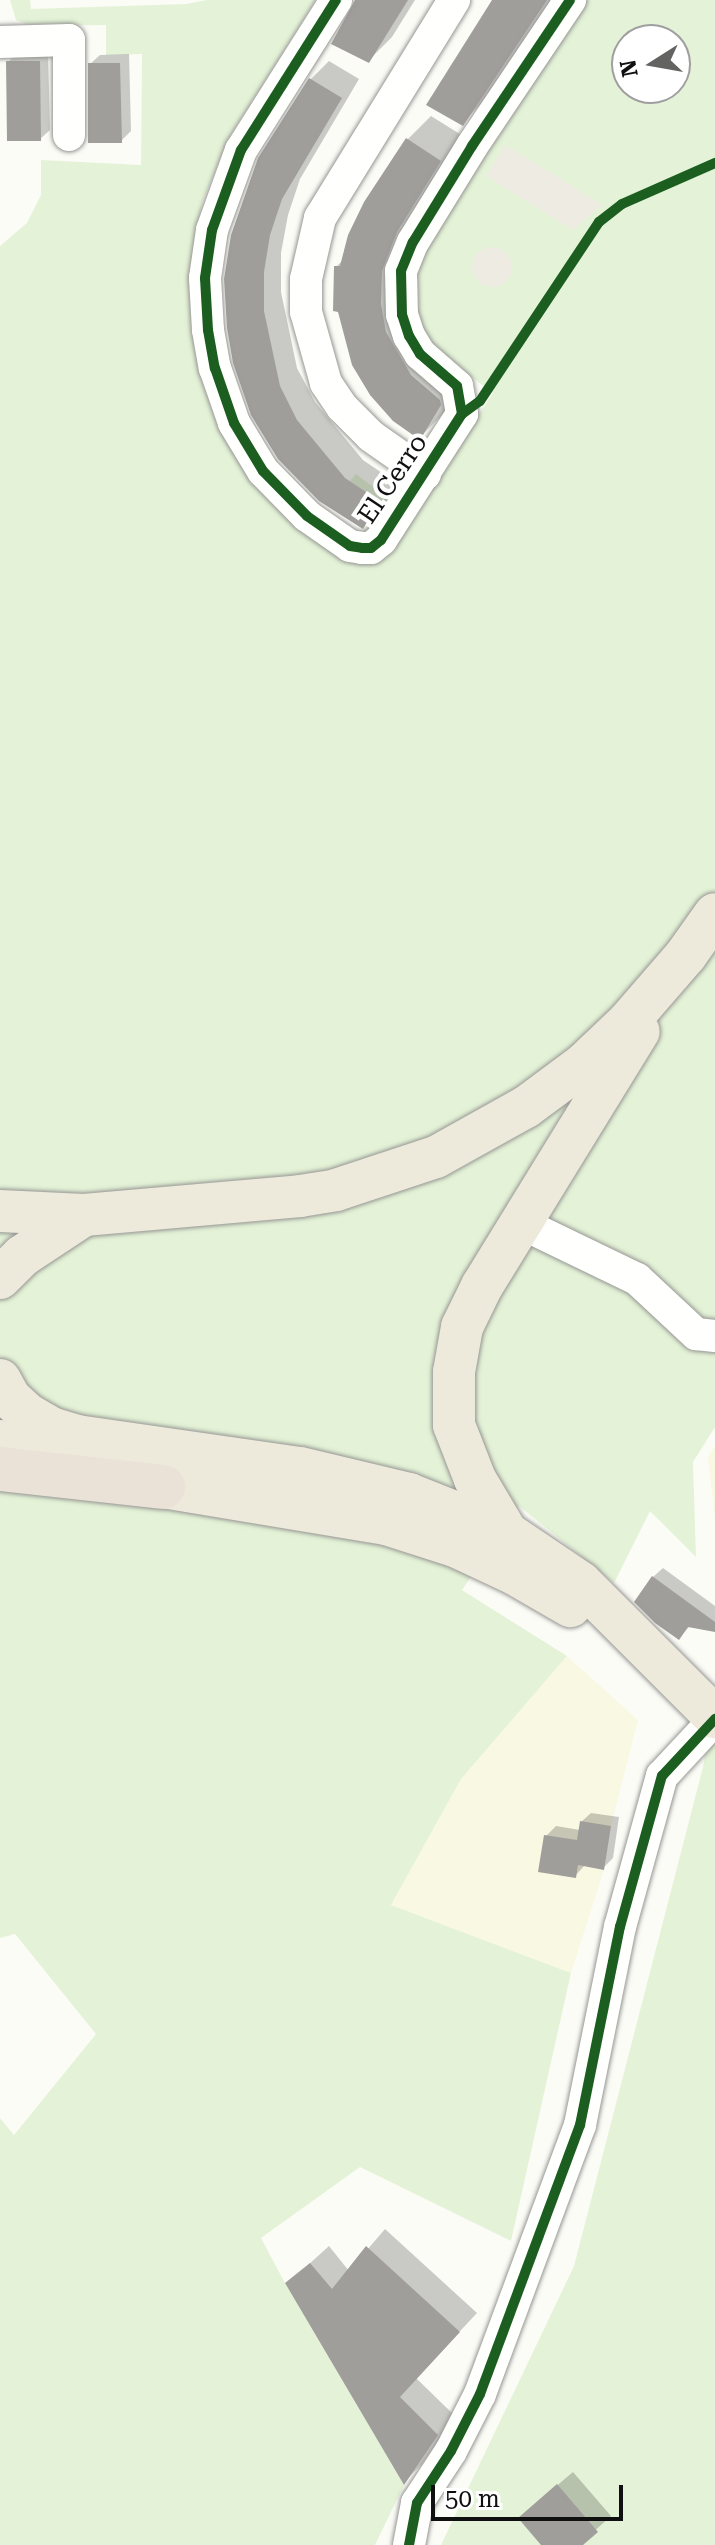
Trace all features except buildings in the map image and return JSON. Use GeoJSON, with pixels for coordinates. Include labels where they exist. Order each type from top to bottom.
{"type":"FeatureCollection","features":[{"type":"Feature","properties":{"kind":"highway"},"geometry":{"type":"LineString","coordinates":[[0,1469],[163,1487]]}},
{"type":"Feature","properties":{"kind":"main road"},"geometry":{"type":"LineString","coordinates":[[507,1533],[475,1479],[454,1425],[454,1372],[462,1327],[482,1286],[686,955],[715,914]]}},
{"type":"Feature","properties":{"kind":"main road"},"geometry":{"type":"LineString","coordinates":[[0,1211],[84,1215],[336,1190],[436,1157],[515,1114],[584,1064],[628,1022],[686,955]]}},
{"type":"Feature","properties":{"kind":"main road"},"geometry":{"type":"LineString","coordinates":[[0,1278],[22,1256],[84,1215]]}},
{"type":"Feature","properties":{"kind":"main road"},"geometry":{"type":"LineString","coordinates":[[0,1380],[10,1398],[27,1414],[51,1428],[77,1436],[300,1468],[409,1494],[507,1533],[581,1583],[715,1718]]}},
{"type":"Feature","properties":{"kind":"main road"},"geometry":{"type":"LineString","coordinates":[[0,1441],[46,1458],[163,1487],[339,1514],[386,1524],[455,1546],[548,1592],[667,1672]]}},
{"type":"Feature","properties":{"kind":"street","name":"El Cerro"},"geometry":{"type":"LineString","coordinates":[[336,0],[241,150],[212,230],[205,278],[213,355],[234,423],[263,471],[307,516],[350,546],[371,548],[381,540],[462,414],[457,386],[420,354],[409,336],[402,315],[401,271],[413,242],[472,146],[570,0]]}},
{"type":"Feature","properties":{"kind":"street","name":"El Cerro"},"geometry":{"type":"LineString","coordinates":[[425,474],[371,436],[342,407],[326,383],[306,312],[306,279],[310,251],[326,207],[454,0]]}},
{"type":"Feature","properties":{"kind":"street"},"geometry":{"type":"LineString","coordinates":[[1,38],[69,40],[69,135]]}},
{"type":"Feature","properties":{"kind":"street"},"geometry":{"type":"LineString","coordinates":[[523,1224],[637,1279],[696,1334],[715,1336]]}},
{"type":"Feature","properties":{"kind":"street"},"geometry":{"type":"LineString","coordinates":[[409,2545],[417,2503],[451,2451],[480,2394],[580,2125],[620,1927],[662,1776],[715,1718]]}},
{"type":"Feature","properties":{"kind":"green space"},"geometry":{"type":"Polygon","coordinates":[[[10,0],[30,0],[31,9],[186,4],[207,0],[316,0],[231,134],[202,202],[193,249],[195,336],[285,511],[351,563],[387,552],[493,393],[451,362],[422,333],[411,283],[426,239],[580,0],[715,0],[715,1427],[693,1462],[696,1557],[650,1511],[614,1583],[519,1506],[462,1590],[567,1656],[461,1779],[391,1905],[571,1973],[511,2241],[360,2167],[261,2238],[404,2485],[375,2545],[0,2545],[0,2118],[14,2135],[96,2034],[15,1934],[0,1938],[0,246],[27,223],[41,195],[41,160],[141,165],[142,54],[106,55],[106,25],[31,26],[16,20],[10,0]]]}},
{"type":"Feature","properties":{"kind":"green space"},"geometry":{"type":"Polygon","coordinates":[[[356,474],[393,502],[371,534],[364,529],[380,501],[350,481],[356,474]]]}},
{"type":"Feature","properties":{"kind":"green space"},"geometry":{"type":"Polygon","coordinates":[[[715,1446],[715,1520],[708,1457],[715,1446]]]}},
{"type":"Feature","properties":{"kind":"green space"},"geometry":{"type":"Polygon","coordinates":[[[567,1656],[638,1720],[611,1826],[604,1870],[571,1973],[391,1905],[461,1779],[567,1656]]]}},
{"type":"Feature","properties":{"kind":"green space"},"geometry":{"type":"Polygon","coordinates":[[[715,1696],[715,2545],[441,2545],[574,2266],[703,1767],[715,1696]]]}},
{"type":"Feature","properties":{"kind":"shaded area"},"geometry":{"type":"Polygon","coordinates":[[[505,145],[602,205],[573,230],[486,176],[505,145]]]}},
{"type":"Feature","properties":{"kind":"shaded area"},"geometry":{"type":"Polygon","coordinates":[[[492,247],[506,253],[512,267],[506,281],[492,287],[478,281],[472,267],[478,253],[492,247]]]}},
{"type":"Feature","properties":{"kind":"cycle path"},"geometry":{"type":"LineString","coordinates":[[336,0],[241,150],[212,230],[205,278],[208,330],[215,368],[234,423],[263,471],[307,516],[350,546],[362,548],[371,548],[381,540],[462,414],[457,386],[420,354],[409,336],[402,315],[401,271],[413,242],[472,146],[570,0]]}},
{"type":"Feature","properties":{"kind":"cycle path"},"geometry":{"type":"LineString","coordinates":[[462,414],[480,401],[599,222],[622,204],[715,163]]}},
{"type":"Feature","properties":{"kind":"cycle path"},"geometry":{"type":"LineString","coordinates":[[409,2545],[417,2503],[451,2451],[480,2394],[580,2125],[620,1927],[662,1776],[715,1719]]}}]}
